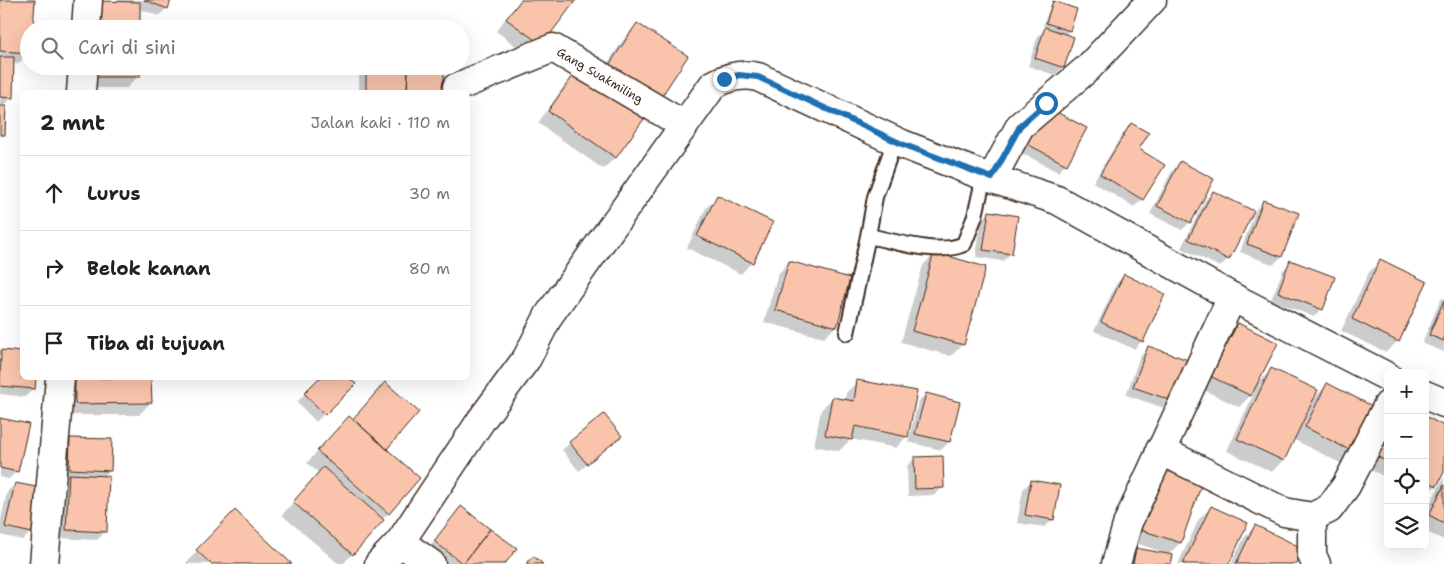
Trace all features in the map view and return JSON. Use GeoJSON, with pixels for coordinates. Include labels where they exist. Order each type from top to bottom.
{"type":"FeatureCollection","features":[{"type":"Feature","properties":{"kind":"street"},"geometry":{"type":"LineString","coordinates":[[87,20],[88,0]]}},
{"type":"Feature","properties":{"kind":"street"},"geometry":{"type":"LineString","coordinates":[[988,177],[1020,126],[1088,68],[1152,0]]}},
{"type":"Feature","properties":{"kind":"street","name":"Gang Suakmiling"},"geometry":{"type":"LineString","coordinates":[[457,88],[553,48],[684,125]]}},
{"type":"Feature","properties":{"kind":"street"},"geometry":{"type":"LineString","coordinates":[[81,90],[82,75]]}},
{"type":"Feature","properties":{"kind":"street"},"geometry":{"type":"LineString","coordinates":[[379,564],[400,542],[482,419],[527,358],[549,315],[713,85],[724,79],[739,75],[753,76],[896,140],[988,177],[1057,200],[1232,298],[1384,375]]}},
{"type":"Feature","properties":{"kind":"street"},"geometry":{"type":"LineString","coordinates":[[1116,564],[1128,522],[1232,298]]}},
{"type":"Feature","properties":{"kind":"street"},"geometry":{"type":"LineString","coordinates":[[44,564],[60,380]]}},
{"type":"Feature","properties":{"kind":"street"},"geometry":{"type":"LineString","coordinates":[[1429,396],[1444,403]]}},
{"type":"Feature","properties":{"kind":"street"},"geometry":{"type":"LineString","coordinates":[[1160,450],[1284,512],[1312,516],[1329,510],[1346,486],[1384,413]]}},
{"type":"Feature","properties":{"kind":"street"},"geometry":{"type":"LineString","coordinates":[[1312,516],[1312,556],[1316,564]]}},
{"type":"Feature","properties":{"kind":"street"},"geometry":{"type":"LineString","coordinates":[[400,542],[431,564]]}},
{"type":"Feature","properties":{"kind":"lane"},"geometry":{"type":"LineString","coordinates":[[847,333],[875,197],[896,140]]}},
{"type":"Feature","properties":{"kind":"lane"},"geometry":{"type":"LineString","coordinates":[[868,236],[933,248],[954,249],[964,244],[988,177]]}},
{"type":"Feature","properties":{"kind":"building"},"geometry":{"type":"Polygon","coordinates":[[[0,0],[35,0],[34,20],[20,20],[20,52],[0,51],[0,0]]]}},
{"type":"Feature","properties":{"kind":"building"},"geometry":{"type":"Polygon","coordinates":[[[144,0],[171,0],[168,9],[144,0]]]}},
{"type":"Feature","properties":{"kind":"building"},"geometry":{"type":"Polygon","coordinates":[[[521,0],[576,0],[542,45],[506,19],[521,0]]]}},
{"type":"Feature","properties":{"kind":"building"},"geometry":{"type":"Polygon","coordinates":[[[97,1],[140,2],[140,20],[97,20],[97,1]]]}},
{"type":"Feature","properties":{"kind":"building"},"geometry":{"type":"Polygon","coordinates":[[[1053,1],[1077,9],[1070,31],[1046,23],[1053,1]]]}},
{"type":"Feature","properties":{"kind":"building"},"geometry":{"type":"Polygon","coordinates":[[[637,23],[688,56],[658,102],[607,68],[637,23]]]}},
{"type":"Feature","properties":{"kind":"building"},"geometry":{"type":"Polygon","coordinates":[[[1045,27],[1074,37],[1064,68],[1035,58],[1045,27]]]}},
{"type":"Feature","properties":{"kind":"building"},"geometry":{"type":"Polygon","coordinates":[[[0,57],[14,57],[13,98],[0,97],[0,57]]]}},
{"type":"Feature","properties":{"kind":"building"},"geometry":{"type":"Polygon","coordinates":[[[578,69],[646,116],[616,158],[548,111],[578,69]]]}},
{"type":"Feature","properties":{"kind":"building"},"geometry":{"type":"Polygon","coordinates":[[[96,75],[140,75],[140,77],[96,77],[96,75]]]}},
{"type":"Feature","properties":{"kind":"building"},"geometry":{"type":"Polygon","coordinates":[[[366,75],[408,75],[407,90],[366,90],[366,75]]]}},
{"type":"Feature","properties":{"kind":"building"},"geometry":{"type":"Polygon","coordinates":[[[408,75],[444,75],[444,90],[407,90],[408,75]]]}},
{"type":"Feature","properties":{"kind":"building"},"geometry":{"type":"Polygon","coordinates":[[[0,106],[6,106],[5,135],[0,135],[0,106]]]}},
{"type":"Feature","properties":{"kind":"building"},"geometry":{"type":"Polygon","coordinates":[[[1047,107],[1087,128],[1067,165],[1027,144],[1047,107]]]}},
{"type":"Feature","properties":{"kind":"building"},"geometry":{"type":"Polygon","coordinates":[[[1131,123],[1149,133],[1139,149],[1165,165],[1143,200],[1100,174],[1131,123]]]}},
{"type":"Feature","properties":{"kind":"building"},"geometry":{"type":"Polygon","coordinates":[[[1180,161],[1214,179],[1191,223],[1157,206],[1180,161]]]}},
{"type":"Feature","properties":{"kind":"building"},"geometry":{"type":"Polygon","coordinates":[[[1213,191],[1254,211],[1229,260],[1188,239],[1213,191]]]}},
{"type":"Feature","properties":{"kind":"building"},"geometry":{"type":"Polygon","coordinates":[[[717,195],[773,222],[753,263],[697,236],[717,195]]]}},
{"type":"Feature","properties":{"kind":"building"},"geometry":{"type":"Polygon","coordinates":[[[1263,200],[1299,213],[1282,257],[1247,244],[1263,200]]]}},
{"type":"Feature","properties":{"kind":"building"},"geometry":{"type":"Polygon","coordinates":[[[989,211],[1018,216],[1012,254],[983,250],[989,211]]]}},
{"type":"Feature","properties":{"kind":"building"},"geometry":{"type":"Polygon","coordinates":[[[934,252],[986,267],[964,345],[912,331],[934,252]]]}},
{"type":"Feature","properties":{"kind":"building"},"geometry":{"type":"Polygon","coordinates":[[[1380,259],[1427,282],[1399,342],[1352,319],[1380,259]]]}},
{"type":"Feature","properties":{"kind":"building"},"geometry":{"type":"Polygon","coordinates":[[[1290,260],[1335,277],[1323,310],[1278,292],[1290,260]]]}},
{"type":"Feature","properties":{"kind":"building"},"geometry":{"type":"Polygon","coordinates":[[[789,261],[850,278],[837,327],[775,310],[789,261]]]}},
{"type":"Feature","properties":{"kind":"building"},"geometry":{"type":"Polygon","coordinates":[[[1124,274],[1165,294],[1143,342],[1101,322],[1124,274]]]}},
{"type":"Feature","properties":{"kind":"building"},"geometry":{"type":"Polygon","coordinates":[[[1444,300],[1444,341],[1429,335],[1444,300]]]}},
{"type":"Feature","properties":{"kind":"building"},"geometry":{"type":"Polygon","coordinates":[[[1238,323],[1278,343],[1251,396],[1210,376],[1238,323]]]}},
{"type":"Feature","properties":{"kind":"building"},"geometry":{"type":"Polygon","coordinates":[[[1148,346],[1188,360],[1173,401],[1133,387],[1148,346]]]}},
{"type":"Feature","properties":{"kind":"building"},"geometry":{"type":"Polygon","coordinates":[[[1,350],[20,352],[20,380],[36,380],[35,389],[0,386],[1,350]]]}},
{"type":"Feature","properties":{"kind":"building"},"geometry":{"type":"Polygon","coordinates":[[[1271,368],[1318,390],[1284,461],[1237,439],[1271,368]]]}},
{"type":"Feature","properties":{"kind":"building"},"geometry":{"type":"Polygon","coordinates":[[[75,380],[151,380],[152,403],[75,404],[75,380]]]}},
{"type":"Feature","properties":{"kind":"building"},"geometry":{"type":"Polygon","coordinates":[[[317,380],[351,380],[356,384],[325,415],[304,393],[317,380]]]}},
{"type":"Feature","properties":{"kind":"building"},"geometry":{"type":"Polygon","coordinates":[[[857,380],[917,391],[908,437],[855,426],[852,440],[825,435],[832,397],[854,401],[857,380]]]}},
{"type":"Feature","properties":{"kind":"building"},"geometry":{"type":"Polygon","coordinates":[[[385,382],[419,412],[387,449],[353,419],[385,382]]]}},
{"type":"Feature","properties":{"kind":"building"},"geometry":{"type":"Polygon","coordinates":[[[1327,383],[1378,409],[1355,453],[1305,427],[1327,383]]]}},
{"type":"Feature","properties":{"kind":"building"},"geometry":{"type":"Polygon","coordinates":[[[926,393],[960,402],[950,442],[915,434],[926,393]]]}},
{"type":"Feature","properties":{"kind":"building"},"geometry":{"type":"Polygon","coordinates":[[[604,414],[622,436],[587,464],[569,442],[604,414]]]}},
{"type":"Feature","properties":{"kind":"building"},"geometry":{"type":"Polygon","coordinates":[[[349,416],[420,478],[389,514],[317,451],[349,416]]]}},
{"type":"Feature","properties":{"kind":"building"},"geometry":{"type":"Polygon","coordinates":[[[0,418],[29,424],[18,472],[0,468],[0,418]]]}},
{"type":"Feature","properties":{"kind":"building"},"geometry":{"type":"Polygon","coordinates":[[[1429,418],[1444,426],[1444,472],[1437,486],[1429,482],[1429,418]]]}},
{"type":"Feature","properties":{"kind":"building"},"geometry":{"type":"Polygon","coordinates":[[[1384,425],[1384,460],[1370,453],[1384,425]]]}},
{"type":"Feature","properties":{"kind":"building"},"geometry":{"type":"Polygon","coordinates":[[[70,438],[112,439],[111,471],[69,469],[70,438]]]}},
{"type":"Feature","properties":{"kind":"building"},"geometry":{"type":"Polygon","coordinates":[[[943,456],[944,488],[915,489],[914,457],[943,456]]]}},
{"type":"Feature","properties":{"kind":"building"},"geometry":{"type":"Polygon","coordinates":[[[323,467],[384,520],[353,555],[293,502],[323,467]]]}},
{"type":"Feature","properties":{"kind":"building"},"geometry":{"type":"Polygon","coordinates":[[[1159,468],[1202,483],[1181,543],[1138,529],[1159,468]]]}},
{"type":"Feature","properties":{"kind":"building"},"geometry":{"type":"Polygon","coordinates":[[[69,474],[109,476],[107,532],[66,530],[69,474]]]}},
{"type":"Feature","properties":{"kind":"building"},"geometry":{"type":"Polygon","coordinates":[[[1031,480],[1060,485],[1054,520],[1025,515],[1031,480]]]}},
{"type":"Feature","properties":{"kind":"building"},"geometry":{"type":"Polygon","coordinates":[[[15,483],[42,488],[32,533],[5,527],[15,483]]]}},
{"type":"Feature","properties":{"kind":"building"},"geometry":{"type":"Polygon","coordinates":[[[1444,485],[1444,523],[1429,515],[1444,485]]]}},
{"type":"Feature","properties":{"kind":"building"},"geometry":{"type":"Polygon","coordinates":[[[461,506],[490,529],[463,564],[434,541],[461,506]]]}},
{"type":"Feature","properties":{"kind":"building"},"geometry":{"type":"Polygon","coordinates":[[[1211,506],[1248,523],[1229,564],[1183,564],[1211,506]]]}},
{"type":"Feature","properties":{"kind":"building"},"geometry":{"type":"Polygon","coordinates":[[[235,510],[292,564],[211,564],[196,550],[235,510]]]}},
{"type":"Feature","properties":{"kind":"building"},"geometry":{"type":"Polygon","coordinates":[[[1255,525],[1304,549],[1297,564],[1236,564],[1255,525]]]}},
{"type":"Feature","properties":{"kind":"building"},"geometry":{"type":"Polygon","coordinates":[[[490,529],[517,548],[505,564],[463,564],[490,529]]]}},
{"type":"Feature","properties":{"kind":"building"},"geometry":{"type":"Polygon","coordinates":[[[1136,548],[1173,555],[1171,564],[1133,564],[1136,548]]]}},
{"type":"Feature","properties":{"kind":"building"},"geometry":{"type":"Polygon","coordinates":[[[533,556],[543,564],[526,564],[533,556]]]}},
{"type":"Feature","properties":{"kind":"route"},"geometry":{"type":"LineString","coordinates":[[724,79],[739,75],[758,77],[902,144],[992,178],[1020,126],[1046,103]]}}]}
